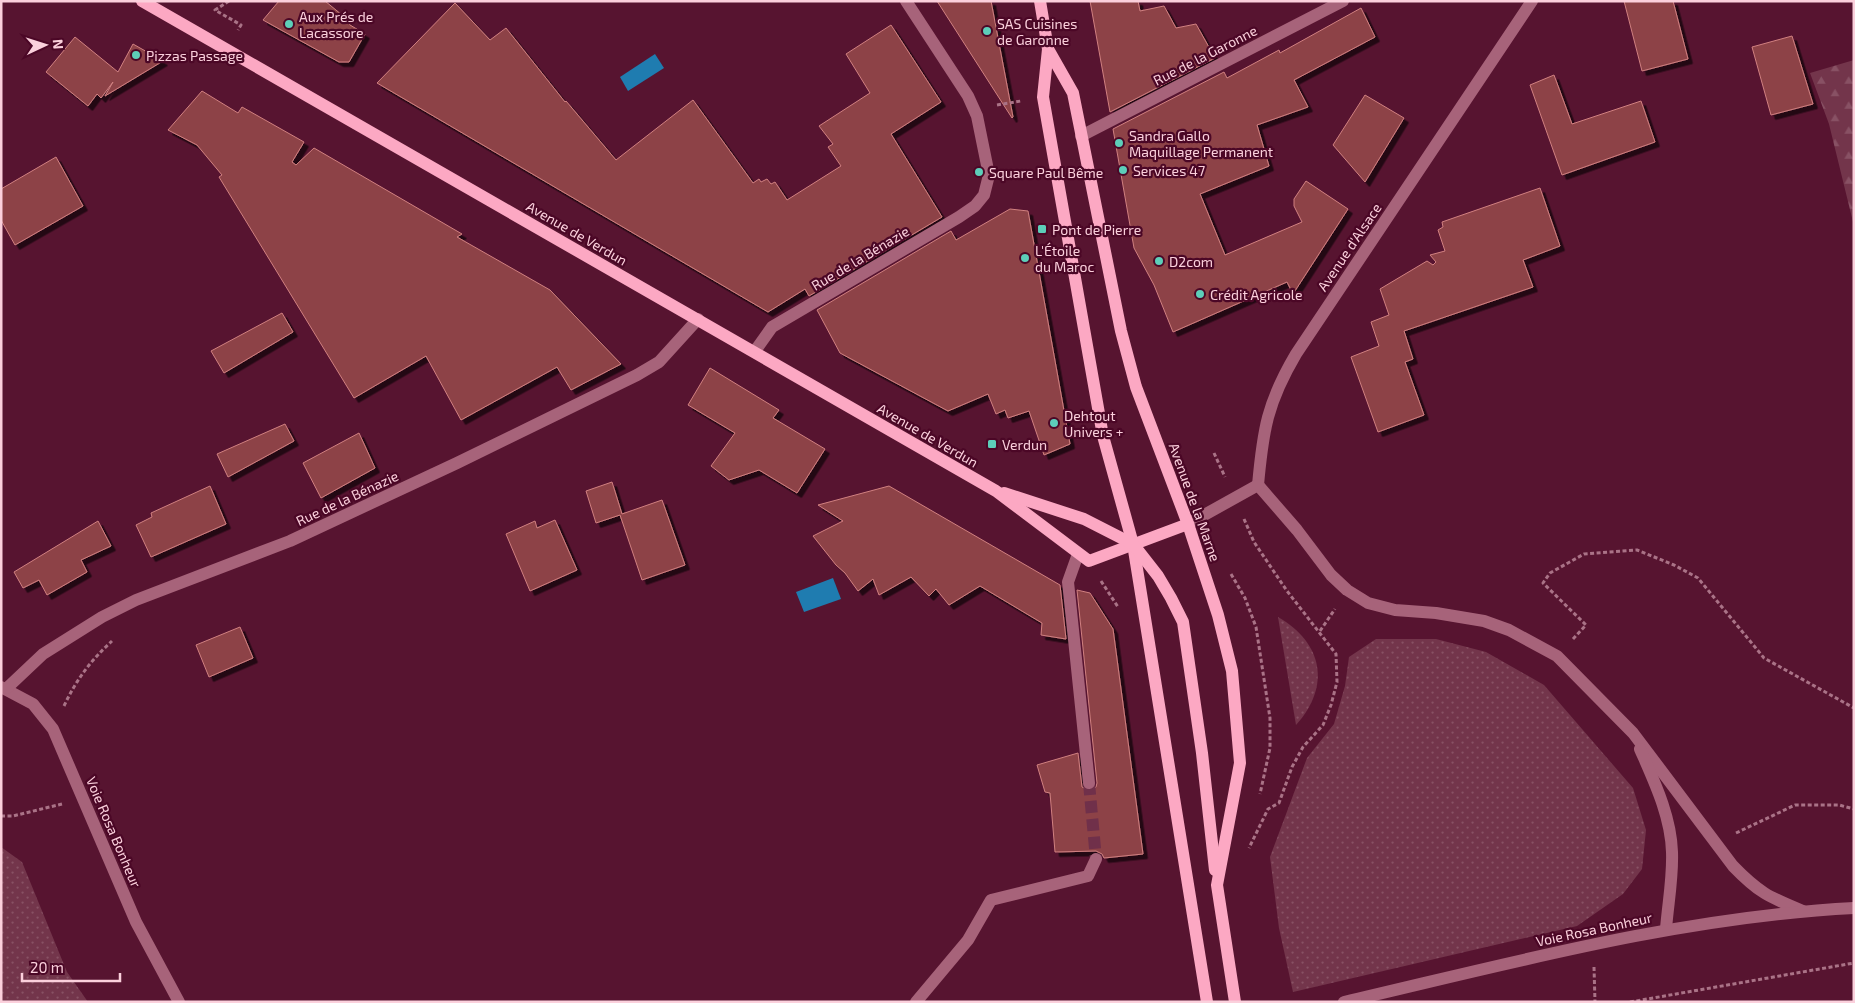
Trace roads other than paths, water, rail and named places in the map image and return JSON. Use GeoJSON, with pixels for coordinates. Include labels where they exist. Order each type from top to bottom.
{"type":"FeatureCollection","features":[{"type":"Feature","properties":{"kind":"main road","name":"Avenue de Verdun"},"geometry":{"type":"LineString","coordinates":[[142,1],[996,491],[1078,554]]}},
{"type":"Feature","properties":{"kind":"main road","name":"Avenue de la Marne"},"geometry":{"type":"LineString","coordinates":[[1040,1],[1048,49],[1044,97],[1103,436],[1133,544],[1206,1002]]}},
{"type":"Feature","properties":{"kind":"main road","name":"Avenue de la Marne"},"geometry":{"type":"LineString","coordinates":[[1048,49],[1073,93],[1121,330],[1136,387],[1188,524],[1218,615],[1232,670],[1238,720],[1240,763],[1217,885],[1235,1002]]}},
{"type":"Feature","properties":{"kind":"main road","name":"Avenue de Verdun"},"geometry":{"type":"LineString","coordinates":[[996,491],[1084,519],[1133,544]]}},
{"type":"Feature","properties":{"kind":"main road"},"geometry":{"type":"LineString","coordinates":[[1078,554],[1089,561],[1188,524]]}},
{"type":"Feature","properties":{"kind":"main road"},"geometry":{"type":"LineString","coordinates":[[1133,544],[1158,576],[1182,622],[1202,753],[1217,885]]}},
{"type":"Feature","properties":{"kind":"street","name":"Rue de la Bénazie"},"geometry":{"type":"LineString","coordinates":[[755,351],[772,328],[959,217],[975,206],[984,195],[989,175],[977,116],[968,96],[906,1]]}},
{"type":"Feature","properties":{"kind":"street","name":"Rue de la Garonne"},"geometry":{"type":"LineString","coordinates":[[1081,136],[1343,1]]}},
{"type":"Feature","properties":{"kind":"street","name":"Avenue d'Alsace"},"geometry":{"type":"LineString","coordinates":[[1258,485],[1262,440],[1269,409],[1278,384],[1296,354],[1532,1]]}},
{"type":"Feature","properties":{"kind":"street","name":"Rue de la Bénazie"},"geometry":{"type":"LineString","coordinates":[[4,688],[43,654],[102,617],[136,600],[290,541],[457,463],[637,375],[659,362],[698,319]]}},
{"type":"Feature","properties":{"kind":"street"},"geometry":{"type":"LineString","coordinates":[[1188,524],[1258,485],[1298,530],[1330,575],[1347,590],[1368,603],[1394,610],[1436,613],[1484,621],[1509,630],[1557,656],[1633,732],[1744,878],[1764,895],[1803,911]]}},
{"type":"Feature","properties":{"kind":"street"},"geometry":{"type":"LineString","coordinates":[[1078,554],[1068,582],[1089,783]]}},
{"type":"Feature","properties":{"kind":"street","name":"Voie Rosa Bonheur"},"geometry":{"type":"LineString","coordinates":[[4,688],[33,704],[54,729],[136,922],[179,1002]]}},
{"type":"Feature","properties":{"kind":"street"},"geometry":{"type":"LineString","coordinates":[[1633,732],[1658,790],[1667,820],[1672,850],[1672,883],[1666,929]]}},
{"type":"Feature","properties":{"kind":"street"},"geometry":{"type":"LineString","coordinates":[[916,1002],[968,940],[991,900],[1088,876],[1096,859]]}},
{"type":"Feature","properties":{"kind":"street","name":"Voie Rosa Bonheur"},"geometry":{"type":"LineString","coordinates":[[1344,1002],[1666,929],[1803,911],[1854,908]]}},
{"type":"Feature","properties":{"kind":"water"},"geometry":{"type":"Polygon","coordinates":[[[655,54],[664,68],[628,91],[620,77],[655,54]]]}},
{"type":"Feature","properties":{"kind":"water"},"geometry":{"type":"Polygon","coordinates":[[[833,578],[841,599],[804,612],[796,592],[833,578]]]}},
{"type":"Feature","properties":{"kind":"tunnel"},"geometry":{"type":"LineString","coordinates":[[1089,783],[1096,859]]}},
{"type":"Feature","properties":{"kind":"place","name":"Aux Prés de Lacassore"},"geometry":{"type":"Point","coordinates":[289,24]}},
{"type":"Feature","properties":{"kind":"place","name":"SAS Cuisines de Garonne"},"geometry":{"type":"Point","coordinates":[987,31]}},
{"type":"Feature","properties":{"kind":"place","name":"Pizzas Passage"},"geometry":{"type":"Point","coordinates":[136,55]}},
{"type":"Feature","properties":{"kind":"place","name":"Sandra Gallo Maquillage Permanent"},"geometry":{"type":"Point","coordinates":[1119,143]}},
{"type":"Feature","properties":{"kind":"place","name":"Services 47"},"geometry":{"type":"Point","coordinates":[1123,170]}},
{"type":"Feature","properties":{"kind":"place","name":"Square Paul Bême"},"geometry":{"type":"Point","coordinates":[979,172]}},
{"type":"Feature","properties":{"kind":"place","name":"Pont de Pierre"},"geometry":{"type":"Point","coordinates":[1042,229]}},
{"type":"Feature","properties":{"kind":"place","name":"L'Étoile du Maroc"},"geometry":{"type":"Point","coordinates":[1025,258]}},
{"type":"Feature","properties":{"kind":"place","name":"D2com"},"geometry":{"type":"Point","coordinates":[1159,261]}},
{"type":"Feature","properties":{"kind":"place","name":"Crédit Agricole"},"geometry":{"type":"Point","coordinates":[1200,294]}},
{"type":"Feature","properties":{"kind":"place","name":"Dehtout Univers +"},"geometry":{"type":"Point","coordinates":[1054,423]}},
{"type":"Feature","properties":{"kind":"place","name":"Verdun"},"geometry":{"type":"Point","coordinates":[992,444]}}]}
